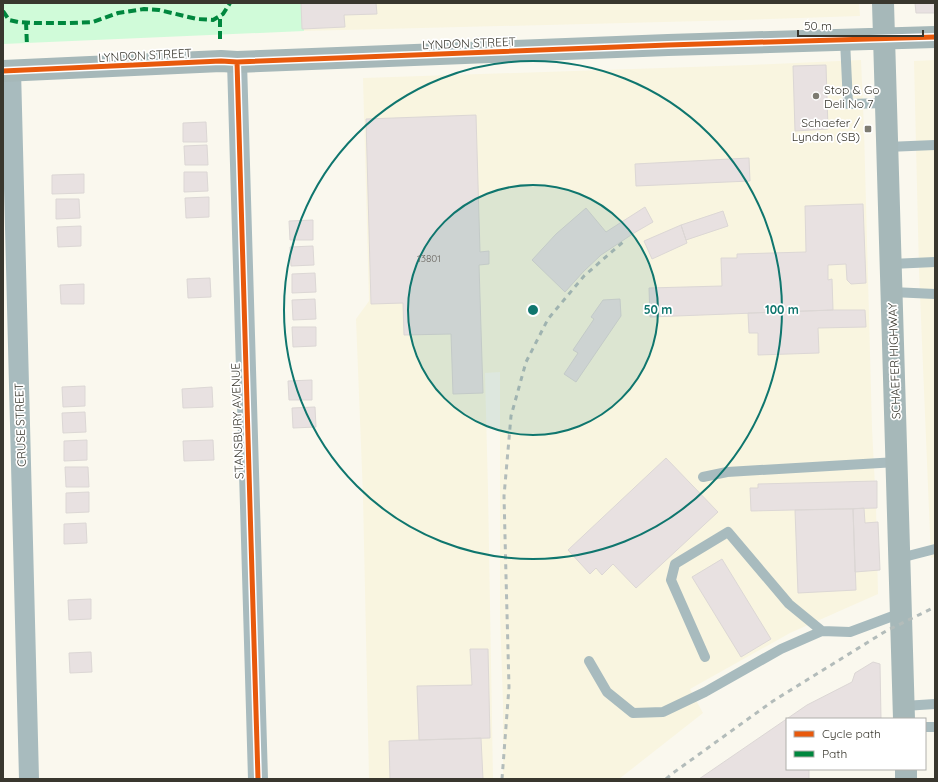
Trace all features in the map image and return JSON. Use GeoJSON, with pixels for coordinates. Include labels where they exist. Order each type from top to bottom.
{"type":"FeatureCollection","features":[{"type":"Feature","properties":{"kind":"street","name":"SCHAEFER HIGHWAY"},"geometry":{"type":"LineString","coordinates":[[883,3],[904,712]]}},
{"type":"Feature","properties":{"kind":"street","name":"LYNDON STREET"},"geometry":{"type":"LineString","coordinates":[[7,71],[221,61],[237,62],[676,45],[935,37]]}},
{"type":"Feature","properties":{"kind":"street","name":"STANSBURY AVENUE"},"geometry":{"type":"LineString","coordinates":[[237,62],[258,779]]}},
{"type":"Feature","properties":{"kind":"street","name":"CRUSE STREET"},"geometry":{"type":"LineString","coordinates":[[7,71],[29,779]]}},
{"type":"Feature","properties":{"kind":"lane"},"geometry":{"type":"LineString","coordinates":[[845,40],[848,104],[886,103]]}},
{"type":"Feature","properties":{"kind":"lane"},"geometry":{"type":"LineString","coordinates":[[887,147],[935,145]]}},
{"type":"Feature","properties":{"kind":"lane"},"geometry":{"type":"LineString","coordinates":[[891,264],[935,262]]}},
{"type":"Feature","properties":{"kind":"lane"},"geometry":{"type":"LineString","coordinates":[[892,292],[935,294]]}},
{"type":"Feature","properties":{"kind":"lane"},"geometry":{"type":"LineString","coordinates":[[703,477],[727,472],[897,462]]}},
{"type":"Feature","properties":{"kind":"lane"},"geometry":{"type":"LineString","coordinates":[[705,657],[671,580],[675,564],[728,532],[789,604],[822,631]]}},
{"type":"Feature","properties":{"kind":"lane"},"geometry":{"type":"LineString","coordinates":[[900,558],[935,548]]}},
{"type":"Feature","properties":{"kind":"lane"},"geometry":{"type":"LineString","coordinates":[[589,661],[607,692],[633,713],[663,712],[705,692],[781,649],[822,631],[850,632],[901,613]]}},
{"type":"Feature","properties":{"kind":"lane"},"geometry":{"type":"LineString","coordinates":[[904,712],[935,704]]}},
{"type":"Feature","properties":{"kind":"shaded area"},"geometry":{"type":"Polygon","coordinates":[[[303,3],[859,3],[860,16],[304,31],[303,3]]]}},
{"type":"Feature","properties":{"kind":"shaded area"},"geometry":{"type":"Polygon","coordinates":[[[861,60],[878,594],[790,633],[690,689],[703,713],[619,779],[503,779],[503,704],[500,613],[500,372],[485,373],[493,779],[369,779],[363,496],[356,319],[369,301],[363,78],[861,60]]]}},
{"type":"Feature","properties":{"kind":"shaded area"},"geometry":{"type":"Polygon","coordinates":[[[935,60],[935,557],[931,558],[919,271],[914,61],[935,60]]]}},
{"type":"Feature","properties":{"kind":"green space"},"geometry":{"type":"Polygon","coordinates":[[[3,3],[303,3],[304,31],[3,44],[3,3]]]}},
{"type":"Feature","properties":{"kind":"building"},"geometry":{"type":"Polygon","coordinates":[[[301,3],[376,3],[377,14],[344,15],[345,27],[302,29],[301,3]]]}},
{"type":"Feature","properties":{"kind":"building"},"geometry":{"type":"Polygon","coordinates":[[[915,3],[935,3],[935,13],[916,13],[915,3]]]}},
{"type":"Feature","properties":{"kind":"building"},"geometry":{"type":"Polygon","coordinates":[[[826,65],[828,129],[795,131],[793,66],[826,65]]]}},
{"type":"Feature","properties":{"kind":"building"},"geometry":{"type":"Polygon","coordinates":[[[476,115],[480,252],[489,251],[489,264],[479,265],[483,393],[453,394],[451,334],[404,335],[403,303],[371,304],[366,119],[476,115]]]}},
{"type":"Feature","properties":{"kind":"building"},"geometry":{"type":"Polygon","coordinates":[[[206,122],[207,142],[183,142],[183,123],[206,122]]]}},
{"type":"Feature","properties":{"kind":"building"},"geometry":{"type":"Polygon","coordinates":[[[207,145],[208,165],[185,165],[184,146],[207,145]]]}},
{"type":"Feature","properties":{"kind":"building"},"geometry":{"type":"Polygon","coordinates":[[[749,158],[750,181],[636,186],[635,164],[749,158]]]}},
{"type":"Feature","properties":{"kind":"building"},"geometry":{"type":"Polygon","coordinates":[[[184,172],[207,172],[208,191],[184,192],[184,172]]]}},
{"type":"Feature","properties":{"kind":"building"},"geometry":{"type":"Polygon","coordinates":[[[84,174],[84,193],[52,194],[52,175],[84,174]]]}},
{"type":"Feature","properties":{"kind":"building"},"geometry":{"type":"Polygon","coordinates":[[[209,197],[209,217],[186,218],[185,198],[209,197]]]}},
{"type":"Feature","properties":{"kind":"building"},"geometry":{"type":"Polygon","coordinates":[[[56,199],[79,199],[80,218],[56,219],[56,199]]]}},
{"type":"Feature","properties":{"kind":"building"},"geometry":{"type":"Polygon","coordinates":[[[863,204],[866,283],[851,284],[847,280],[846,264],[828,265],[828,280],[832,279],[833,310],[650,317],[649,288],[722,286],[721,258],[737,258],[737,254],[806,252],[805,206],[863,204]]]}},
{"type":"Feature","properties":{"kind":"building"},"geometry":{"type":"Polygon","coordinates":[[[645,207],[653,222],[601,255],[565,292],[532,260],[556,234],[586,208],[606,232],[645,207]]]}},
{"type":"Feature","properties":{"kind":"building"},"geometry":{"type":"Polygon","coordinates":[[[723,211],[728,226],[686,240],[681,225],[723,211]]]}},
{"type":"Feature","properties":{"kind":"building"},"geometry":{"type":"Polygon","coordinates":[[[313,220],[313,240],[290,240],[289,221],[313,220]]]}},
{"type":"Feature","properties":{"kind":"building"},"geometry":{"type":"Polygon","coordinates":[[[681,225],[687,243],[652,259],[644,241],[681,225]]]}},
{"type":"Feature","properties":{"kind":"building"},"geometry":{"type":"Polygon","coordinates":[[[81,226],[81,246],[58,247],[57,227],[81,226]]]}},
{"type":"Feature","properties":{"kind":"building"},"geometry":{"type":"Polygon","coordinates":[[[313,246],[314,265],[291,266],[290,247],[313,246]]]}},
{"type":"Feature","properties":{"kind":"building"},"geometry":{"type":"Polygon","coordinates":[[[315,273],[316,292],[292,293],[292,274],[315,273]]]}},
{"type":"Feature","properties":{"kind":"building"},"geometry":{"type":"Polygon","coordinates":[[[210,278],[211,297],[188,298],[187,279],[210,278]]]}},
{"type":"Feature","properties":{"kind":"building"},"geometry":{"type":"Polygon","coordinates":[[[84,284],[84,304],[61,304],[60,285],[84,284]]]}},
{"type":"Feature","properties":{"kind":"building"},"geometry":{"type":"Polygon","coordinates":[[[315,299],[316,319],[293,320],[292,300],[315,299]]]}},
{"type":"Feature","properties":{"kind":"building"},"geometry":{"type":"Polygon","coordinates":[[[620,299],[621,316],[576,382],[564,374],[578,353],[573,350],[594,319],[591,317],[603,300],[620,299]]]}},
{"type":"Feature","properties":{"kind":"building"},"geometry":{"type":"Polygon","coordinates":[[[865,310],[866,327],[818,328],[819,353],[758,355],[758,333],[749,333],[748,313],[865,310]]]}},
{"type":"Feature","properties":{"kind":"building"},"geometry":{"type":"Polygon","coordinates":[[[292,327],[316,327],[316,346],[293,347],[292,327]]]}},
{"type":"Feature","properties":{"kind":"building"},"geometry":{"type":"Polygon","coordinates":[[[312,380],[312,400],[289,400],[288,381],[312,380]]]}},
{"type":"Feature","properties":{"kind":"building"},"geometry":{"type":"Polygon","coordinates":[[[85,386],[85,406],[63,407],[62,387],[85,386]]]}},
{"type":"Feature","properties":{"kind":"building"},"geometry":{"type":"Polygon","coordinates":[[[212,387],[213,407],[183,408],[182,389],[212,387]]]}},
{"type":"Feature","properties":{"kind":"building"},"geometry":{"type":"Polygon","coordinates":[[[315,407],[316,427],[293,428],[292,408],[315,407]]]}},
{"type":"Feature","properties":{"kind":"building"},"geometry":{"type":"Polygon","coordinates":[[[85,412],[86,432],[63,433],[62,413],[85,412]]]}},
{"type":"Feature","properties":{"kind":"building"},"geometry":{"type":"Polygon","coordinates":[[[87,440],[87,460],[64,461],[64,441],[87,440]]]}},
{"type":"Feature","properties":{"kind":"building"},"geometry":{"type":"Polygon","coordinates":[[[213,440],[214,460],[184,461],[183,441],[213,440]]]}},
{"type":"Feature","properties":{"kind":"building"},"geometry":{"type":"Polygon","coordinates":[[[666,458],[718,512],[636,588],[613,564],[602,575],[596,568],[590,574],[568,550],[666,458]]]}},
{"type":"Feature","properties":{"kind":"building"},"geometry":{"type":"Polygon","coordinates":[[[65,467],[88,467],[89,487],[66,487],[65,467]]]}},
{"type":"Feature","properties":{"kind":"building"},"geometry":{"type":"Polygon","coordinates":[[[877,481],[877,508],[751,511],[750,488],[758,488],[758,484],[877,481]]]}},
{"type":"Feature","properties":{"kind":"building"},"geometry":{"type":"Polygon","coordinates":[[[89,492],[89,512],[66,513],[66,493],[89,492]]]}},
{"type":"Feature","properties":{"kind":"building"},"geometry":{"type":"Polygon","coordinates":[[[864,508],[865,523],[878,522],[880,570],[855,572],[853,509],[864,508]]]}},
{"type":"Feature","properties":{"kind":"building"},"geometry":{"type":"Polygon","coordinates":[[[853,509],[856,590],[798,593],[795,510],[853,509]]]}},
{"type":"Feature","properties":{"kind":"building"},"geometry":{"type":"Polygon","coordinates":[[[86,523],[87,543],[64,544],[64,524],[86,523]]]}},
{"type":"Feature","properties":{"kind":"building"},"geometry":{"type":"Polygon","coordinates":[[[722,559],[771,639],[741,657],[692,577],[722,559]]]}},
{"type":"Feature","properties":{"kind":"building"},"geometry":{"type":"Polygon","coordinates":[[[91,599],[91,619],[69,620],[68,600],[91,599]]]}},
{"type":"Feature","properties":{"kind":"building"},"geometry":{"type":"Polygon","coordinates":[[[470,649],[488,649],[490,738],[419,740],[417,686],[472,685],[470,649]]]}},
{"type":"Feature","properties":{"kind":"building"},"geometry":{"type":"Polygon","coordinates":[[[91,652],[92,672],[70,673],[69,653],[91,652]]]}},
{"type":"Feature","properties":{"kind":"building"},"geometry":{"type":"Polygon","coordinates":[[[873,662],[880,664],[881,718],[788,718],[807,705],[852,682],[855,673],[873,662]]]}},
{"type":"Feature","properties":{"kind":"building"},"geometry":{"type":"Polygon","coordinates":[[[786,719],[786,770],[809,770],[809,779],[699,779],[786,719]]]}},
{"type":"Feature","properties":{"kind":"building"},"geometry":{"type":"Polygon","coordinates":[[[481,738],[483,779],[390,779],[389,741],[481,738]]]}},
{"type":"Feature","properties":{"kind":"railway"},"geometry":{"type":"LineString","coordinates":[[502,779],[509,687],[504,496],[511,416],[526,362],[548,319],[584,276],[623,242]]}},
{"type":"Feature","properties":{"kind":"railway"},"geometry":{"type":"LineString","coordinates":[[666,779],[773,701],[886,631],[935,607]]}},
{"type":"Feature","properties":{"kind":"marked path"},"geometry":{"type":"LineString","coordinates":[[3,11],[9,20],[34,23],[93,22],[118,13],[144,9],[159,10],[197,19],[213,20],[223,14],[230,3]]}},
{"type":"Feature","properties":{"kind":"marked path"},"geometry":{"type":"LineString","coordinates":[[220,15],[220,39]]}},
{"type":"Feature","properties":{"kind":"marked path"},"geometry":{"type":"LineString","coordinates":[[26,22],[27,46]]}},
{"type":"Feature","properties":{"kind":"cycle path"},"geometry":{"type":"LineString","coordinates":[[3,71],[221,61],[237,62],[668,45],[935,37]]}},
{"type":"Feature","properties":{"kind":"cycle path"},"geometry":{"type":"LineString","coordinates":[[237,62],[258,779]]}},
{"type":"Feature","properties":{"kind":"place","name":"Stop & Go Deli No 7"},"geometry":{"type":"Point","coordinates":[816,96]}},
{"type":"Feature","properties":{"kind":"place","name":"Schaefer / Lyndon (SB)"},"geometry":{"type":"Point","coordinates":[868,129]}}]}
